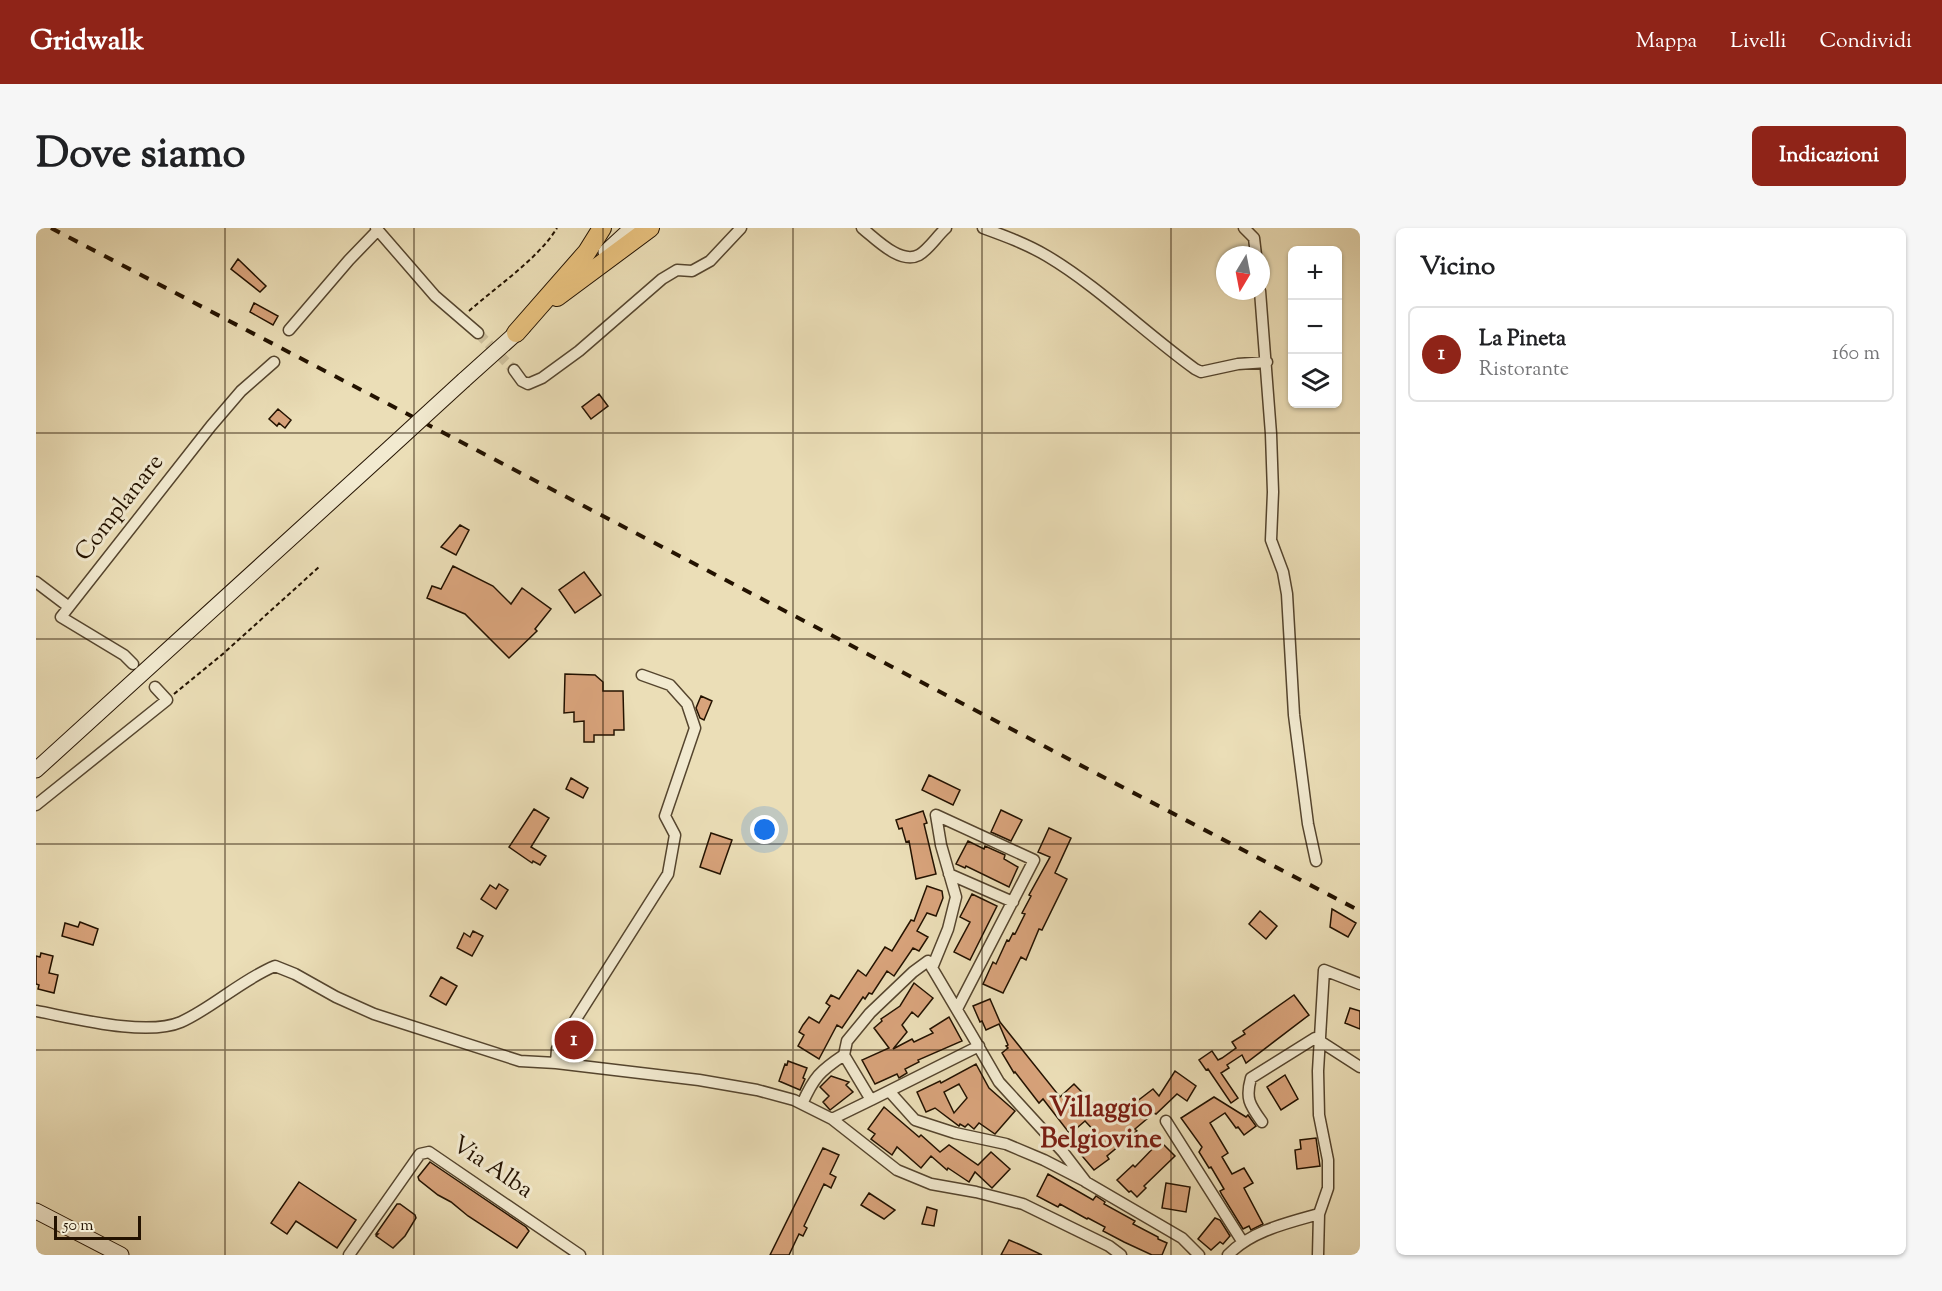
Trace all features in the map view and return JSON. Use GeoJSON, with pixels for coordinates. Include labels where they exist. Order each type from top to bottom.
{"type":"FeatureCollection","features":[{"type":"Feature","properties":{"kind":"highway"},"geometry":{"type":"LineString","coordinates":[[516,333],[586,252],[602,228]]}},
{"type":"Feature","properties":{"kind":"highway"},"geometry":{"type":"LineString","coordinates":[[551,301],[650,228]]}},
{"type":"Feature","properties":{"kind":"main road"},"geometry":{"type":"LineString","coordinates":[[36,770],[632,228]]}},
{"type":"Feature","properties":{"kind":"main road"},"geometry":{"type":"LineString","coordinates":[[36,1211],[121,1255]]}},
{"type":"Feature","properties":{"kind":"street"},"geometry":{"type":"LineString","coordinates":[[513,370],[522,381],[528,384],[542,378],[579,351],[662,279],[677,270],[692,271],[710,261],[741,228]]}},
{"type":"Feature","properties":{"kind":"street"},"geometry":{"type":"LineString","coordinates":[[862,228],[895,252],[913,257],[920,254],[946,228]]}},
{"type":"Feature","properties":{"kind":"street"},"geometry":{"type":"LineString","coordinates":[[983,228],[1048,256],[1201,372],[1238,364],[1266,362]]}},
{"type":"Feature","properties":{"kind":"street"},"geometry":{"type":"LineString","coordinates":[[1244,228],[1254,238],[1255,246]]}},
{"type":"Feature","properties":{"kind":"street"},"geometry":{"type":"LineString","coordinates":[[289,330],[376,229],[435,297],[478,333]]}},
{"type":"Feature","properties":{"kind":"street"},"geometry":{"type":"LineString","coordinates":[[1261,300],[1273,492],[1271,540],[1283,572],[1287,594],[1294,715],[1308,824],[1316,861]]}},
{"type":"Feature","properties":{"kind":"street","name":"Complanare"},"geometry":{"type":"LineString","coordinates":[[69,607],[211,426],[241,391],[274,362]]}},
{"type":"Feature","properties":{"kind":"street"},"geometry":{"type":"LineString","coordinates":[[36,582],[69,607],[61,617],[124,655],[133,664]]}},
{"type":"Feature","properties":{"kind":"street"},"geometry":{"type":"LineString","coordinates":[[556,1063],[556,1048],[668,874],[675,835],[665,816],[695,728],[687,704],[669,685],[642,675]]}},
{"type":"Feature","properties":{"kind":"street"},"geometry":{"type":"LineString","coordinates":[[36,805],[167,699],[155,687]]}},
{"type":"Feature","properties":{"kind":"street"},"geometry":{"type":"LineString","coordinates":[[932,968],[948,929],[956,897],[936,815],[1034,860],[957,1009]]}},
{"type":"Feature","properties":{"kind":"street"},"geometry":{"type":"LineString","coordinates":[[949,874],[1013,902]]}},
{"type":"Feature","properties":{"kind":"street"},"geometry":{"type":"LineString","coordinates":[[802,1104],[812,1083],[823,1069],[844,1054],[847,1041],[892,990],[928,961],[999,1082],[1063,1152],[1086,1182]]}},
{"type":"Feature","properties":{"kind":"street"},"geometry":{"type":"LineString","coordinates":[[36,1011],[140,1029],[162,1027],[180,1022],[255,975],[275,966],[374,1014],[520,1061],[556,1063],[699,1080],[757,1090],[802,1104],[832,1119],[897,1170],[931,1184],[1023,1204],[1108,1246],[1121,1255]]}},
{"type":"Feature","properties":{"kind":"street"},"geometry":{"type":"LineString","coordinates":[[1318,1255],[1319,1214],[1328,1188],[1328,1160],[1319,1115],[1318,1071],[1324,969],[1360,984]]}},
{"type":"Feature","properties":{"kind":"street"},"geometry":{"type":"LineString","coordinates":[[1262,1122],[1249,1104],[1248,1091],[1251,1078],[1315,1038],[1360,1067]]}},
{"type":"Feature","properties":{"kind":"street"},"geometry":{"type":"LineString","coordinates":[[832,1119],[979,1046]]}},
{"type":"Feature","properties":{"kind":"street"},"geometry":{"type":"LineString","coordinates":[[844,1054],[871,1100]]}},
{"type":"Feature","properties":{"kind":"street"},"geometry":{"type":"LineString","coordinates":[[889,1091],[915,1120],[955,1133],[1006,1144],[1044,1160],[1182,1238],[1199,1255]]}},
{"type":"Feature","properties":{"kind":"street"},"geometry":{"type":"LineString","coordinates":[[1166,1121],[1242,1241]]}},
{"type":"Feature","properties":{"kind":"street","name":"Via Alba"},"geometry":{"type":"LineString","coordinates":[[349,1255],[420,1154],[429,1152],[580,1255]]}},
{"type":"Feature","properties":{"kind":"street"},"geometry":{"type":"LineString","coordinates":[[1228,1255],[1242,1241],[1286,1223],[1319,1214]]}},
{"type":"Feature","properties":{"kind":"path"},"geometry":{"type":"LineString","coordinates":[[460,319],[517,271],[557,228]]}},
{"type":"Feature","properties":{"kind":"path"},"geometry":{"type":"LineString","coordinates":[[167,699],[224,652],[319,567]]}},
{"type":"Feature","properties":{"kind":"building"},"geometry":{"type":"Polygon","coordinates":[[[238,259],[266,286],[260,292],[231,269],[238,259]]]}},
{"type":"Feature","properties":{"kind":"building"},"geometry":{"type":"Polygon","coordinates":[[[254,303],[278,316],[273,325],[250,312],[254,303]]]}},
{"type":"Feature","properties":{"kind":"building"},"geometry":{"type":"Polygon","coordinates":[[[599,394],[608,406],[591,419],[582,407],[599,394]]]}},
{"type":"Feature","properties":{"kind":"building"},"geometry":{"type":"Polygon","coordinates":[[[278,409],[291,420],[285,428],[279,423],[277,426],[269,419],[278,409]]]}},
{"type":"Feature","properties":{"kind":"building"},"geometry":{"type":"Polygon","coordinates":[[[460,525],[469,530],[456,555],[441,547],[460,525]]]}},
{"type":"Feature","properties":{"kind":"building"},"geometry":{"type":"Polygon","coordinates":[[[453,566],[493,586],[511,604],[522,588],[551,609],[535,629],[537,631],[509,658],[465,614],[427,598],[432,586],[441,589],[453,566]]]}},
{"type":"Feature","properties":{"kind":"building"},"geometry":{"type":"Polygon","coordinates":[[[584,572],[601,595],[575,613],[559,590],[584,572]]]}},
{"type":"Feature","properties":{"kind":"building"},"geometry":{"type":"Polygon","coordinates":[[[565,674],[595,675],[603,682],[603,691],[623,691],[624,730],[614,730],[614,735],[594,735],[594,742],[584,742],[584,721],[574,722],[574,712],[564,713],[565,674]]]}},
{"type":"Feature","properties":{"kind":"building"},"geometry":{"type":"Polygon","coordinates":[[[701,696],[712,701],[704,720],[700,718],[696,708],[701,696]]]}},
{"type":"Feature","properties":{"kind":"building"},"geometry":{"type":"Polygon","coordinates":[[[929,775],[960,790],[953,805],[922,790],[929,775]]]}},
{"type":"Feature","properties":{"kind":"building"},"geometry":{"type":"Polygon","coordinates":[[[571,778],[588,788],[583,798],[566,789],[571,778]]]}},
{"type":"Feature","properties":{"kind":"building"},"geometry":{"type":"Polygon","coordinates":[[[534,809],[549,818],[531,847],[546,856],[540,865],[533,861],[532,863],[509,847],[534,809]]]}},
{"type":"Feature","properties":{"kind":"building"},"geometry":{"type":"Polygon","coordinates":[[[1001,810],[1022,820],[1011,841],[991,832],[1001,810]]]}},
{"type":"Feature","properties":{"kind":"building"},"geometry":{"type":"Polygon","coordinates":[[[923,811],[936,874],[916,879],[909,841],[906,842],[902,828],[899,829],[896,820],[923,811]]]}},
{"type":"Feature","properties":{"kind":"building"},"geometry":{"type":"Polygon","coordinates":[[[1049,828],[1071,838],[1055,873],[1067,879],[1042,930],[1039,929],[1026,960],[1021,957],[1003,993],[983,984],[993,962],[996,964],[1007,940],[1009,941],[1013,933],[1015,934],[1025,914],[1022,913],[1031,896],[1029,895],[1050,857],[1038,852],[1049,828]]]}},
{"type":"Feature","properties":{"kind":"building"},"geometry":{"type":"Polygon","coordinates":[[[711,833],[732,840],[720,874],[700,867],[711,833]]]}},
{"type":"Feature","properties":{"kind":"building"},"geometry":{"type":"Polygon","coordinates":[[[968,841],[984,849],[985,846],[1005,855],[1004,859],[1018,867],[1009,887],[966,866],[965,868],[956,864],[968,841]]]}},
{"type":"Feature","properties":{"kind":"building"},"geometry":{"type":"Polygon","coordinates":[[[499,884],[508,890],[496,909],[481,899],[490,885],[496,889],[499,884]]]}},
{"type":"Feature","properties":{"kind":"building"},"geometry":{"type":"Polygon","coordinates":[[[927,886],[942,891],[943,898],[936,916],[927,913],[917,931],[928,937],[919,951],[913,948],[894,976],[887,971],[872,994],[869,993],[865,999],[863,997],[842,1028],[837,1025],[819,1059],[798,1046],[804,1035],[799,1032],[809,1017],[819,1023],[830,1006],[826,1003],[831,995],[839,999],[858,970],[866,976],[885,947],[892,951],[911,920],[914,921],[927,886]]]}},
{"type":"Feature","properties":{"kind":"building"},"geometry":{"type":"Polygon","coordinates":[[[972,894],[997,906],[970,960],[954,952],[970,922],[960,917],[972,894]]]}},
{"type":"Feature","properties":{"kind":"building"},"geometry":{"type":"Polygon","coordinates":[[[1332,909],[1356,923],[1348,937],[1330,927],[1332,909]]]}},
{"type":"Feature","properties":{"kind":"building"},"geometry":{"type":"Polygon","coordinates":[[[1260,911],[1277,926],[1266,939],[1249,924],[1260,911]]]}},
{"type":"Feature","properties":{"kind":"building"},"geometry":{"type":"Polygon","coordinates":[[[80,922],[98,929],[93,945],[62,936],[65,923],[78,927],[80,922]]]}},
{"type":"Feature","properties":{"kind":"building"},"geometry":{"type":"Polygon","coordinates":[[[473,931],[483,936],[472,956],[457,948],[464,933],[470,937],[473,931]]]}},
{"type":"Feature","properties":{"kind":"building"},"geometry":{"type":"Polygon","coordinates":[[[41,953],[53,956],[49,973],[58,975],[54,993],[38,989],[39,985],[36,984],[36,956],[40,957],[41,953]]]}},
{"type":"Feature","properties":{"kind":"building"},"geometry":{"type":"Polygon","coordinates":[[[441,977],[457,986],[446,1005],[430,996],[441,977]]]}},
{"type":"Feature","properties":{"kind":"building"},"geometry":{"type":"Polygon","coordinates":[[[914,983],[933,998],[918,1017],[912,1012],[902,1025],[907,1032],[893,1049],[912,1039],[914,1042],[933,1033],[930,1029],[949,1017],[962,1041],[918,1060],[919,1062],[905,1069],[907,1073],[899,1078],[897,1074],[875,1084],[862,1060],[889,1048],[874,1028],[882,1021],[881,1019],[900,1006],[914,983]]]}},
{"type":"Feature","properties":{"kind":"building"},"geometry":{"type":"Polygon","coordinates":[[[1294,995],[1309,1015],[1246,1063],[1242,1055],[1227,1065],[1229,1068],[1221,1073],[1238,1098],[1231,1103],[1208,1069],[1206,1070],[1199,1060],[1212,1051],[1218,1060],[1222,1058],[1236,1048],[1232,1042],[1245,1034],[1243,1031],[1294,995]]]}},
{"type":"Feature","properties":{"kind":"building"},"geometry":{"type":"Polygon","coordinates":[[[990,999],[1000,1022],[1060,1097],[1074,1084],[1108,1119],[1133,1098],[1136,1102],[1153,1089],[1159,1096],[1175,1071],[1196,1086],[1187,1101],[1177,1094],[1156,1114],[1154,1113],[1135,1129],[1137,1131],[1107,1156],[1109,1159],[1094,1170],[1077,1150],[1098,1135],[1085,1121],[1070,1134],[1043,1099],[1039,1103],[1014,1073],[1002,1053],[1008,1045],[999,1024],[986,1030],[973,1006],[990,999]]]}},
{"type":"Feature","properties":{"kind":"building"},"geometry":{"type":"Polygon","coordinates":[[[1350,1008],[1360,1011],[1360,1029],[1345,1023],[1350,1008]]]}},
{"type":"Feature","properties":{"kind":"building"},"geometry":{"type":"Polygon","coordinates":[[[788,1061],[807,1068],[800,1090],[779,1081],[788,1061]]]}},
{"type":"Feature","properties":{"kind":"building"},"geometry":{"type":"Polygon","coordinates":[[[976,1064],[989,1088],[1015,1111],[995,1134],[979,1123],[974,1129],[968,1124],[965,1127],[960,1124],[959,1126],[935,1108],[926,1112],[917,1092],[940,1081],[941,1083],[976,1064]],[[959,1084],[944,1092],[954,1113],[967,1098],[959,1084]]]}},
{"type":"Feature","properties":{"kind":"building"},"geometry":{"type":"Polygon","coordinates":[[[1285,1075],[1298,1099],[1281,1110],[1267,1087],[1285,1075]]]}},
{"type":"Feature","properties":{"kind":"building"},"geometry":{"type":"Polygon","coordinates":[[[831,1076],[849,1082],[846,1085],[853,1092],[830,1110],[823,1102],[829,1096],[820,1087],[831,1076]]]}},
{"type":"Feature","properties":{"kind":"building"},"geometry":{"type":"Polygon","coordinates":[[[1214,1097],[1246,1117],[1248,1115],[1256,1126],[1244,1135],[1225,1113],[1210,1123],[1228,1153],[1222,1157],[1232,1174],[1244,1168],[1253,1183],[1244,1188],[1263,1224],[1251,1230],[1249,1226],[1243,1229],[1220,1191],[1224,1189],[1199,1152],[1202,1147],[1181,1118],[1214,1097]]]}},
{"type":"Feature","properties":{"kind":"building"},"geometry":{"type":"Polygon","coordinates":[[[884,1107],[940,1152],[949,1145],[978,1165],[991,1152],[1010,1169],[992,1188],[975,1172],[969,1182],[948,1168],[947,1170],[931,1156],[921,1168],[897,1147],[892,1155],[871,1139],[875,1134],[868,1129],[884,1107]]]}},
{"type":"Feature","properties":{"kind":"building"},"geometry":{"type":"Polygon","coordinates":[[[1316,1138],[1320,1166],[1297,1169],[1295,1150],[1301,1149],[1300,1140],[1316,1138]]]}},
{"type":"Feature","properties":{"kind":"building"},"geometry":{"type":"Polygon","coordinates":[[[1160,1141],[1175,1156],[1144,1186],[1146,1188],[1137,1197],[1117,1180],[1133,1165],[1135,1167],[1160,1141]]]}},
{"type":"Feature","properties":{"kind":"building"},"geometry":{"type":"Polygon","coordinates":[[[823,1148],[839,1155],[830,1174],[836,1177],[831,1188],[824,1184],[804,1226],[807,1228],[803,1236],[799,1234],[789,1255],[770,1255],[823,1148]]]}},
{"type":"Feature","properties":{"kind":"building"},"geometry":{"type":"Polygon","coordinates":[[[430,1162],[526,1227],[529,1231],[517,1248],[419,1180],[418,1177],[430,1162]]]}},
{"type":"Feature","properties":{"kind":"building"},"geometry":{"type":"Polygon","coordinates":[[[1048,1174],[1093,1200],[1096,1196],[1105,1202],[1104,1204],[1135,1221],[1133,1224],[1167,1243],[1162,1255],[1152,1255],[1124,1242],[1103,1231],[1105,1227],[1088,1218],[1037,1196],[1048,1174]]]}},
{"type":"Feature","properties":{"kind":"building"},"geometry":{"type":"Polygon","coordinates":[[[299,1182],[356,1220],[337,1248],[296,1221],[287,1234],[271,1223],[299,1182]]]}},
{"type":"Feature","properties":{"kind":"building"},"geometry":{"type":"Polygon","coordinates":[[[1166,1183],[1190,1187],[1186,1212],[1162,1208],[1166,1183]]]}},
{"type":"Feature","properties":{"kind":"building"},"geometry":{"type":"Polygon","coordinates":[[[869,1193],[895,1210],[884,1219],[861,1205],[869,1193]]]}},
{"type":"Feature","properties":{"kind":"building"},"geometry":{"type":"Polygon","coordinates":[[[397,1204],[415,1215],[416,1218],[405,1236],[393,1248],[376,1234],[397,1204]]]}},
{"type":"Feature","properties":{"kind":"building"},"geometry":{"type":"Polygon","coordinates":[[[927,1207],[937,1210],[934,1226],[922,1224],[927,1207]]]}},
{"type":"Feature","properties":{"kind":"building"},"geometry":{"type":"Polygon","coordinates":[[[1215,1218],[1220,1220],[1230,1236],[1223,1244],[1220,1242],[1211,1250],[1198,1239],[1215,1218]]]}},
{"type":"Feature","properties":{"kind":"building"},"geometry":{"type":"Polygon","coordinates":[[[1009,1240],[1021,1245],[1042,1255],[1001,1255],[1009,1240]]]}},
{"type":"Feature","properties":{"kind":"tunnel"},"geometry":{"type":"LineString","coordinates":[[478,333],[514,370]]}},
{"type":"Feature","properties":{"kind":"railway"},"geometry":{"type":"LineString","coordinates":[[51,228],[1360,911]]}},
{"type":"Feature","properties":{"kind":"place","name":"La Pineta"},"geometry":{"type":"Point","coordinates":[574,1040]}},
{"type":"Feature","properties":{"kind":"district","name":"Villaggio Belgiovine"},"geometry":{"type":"Point","coordinates":[1101,1124]}}]}
